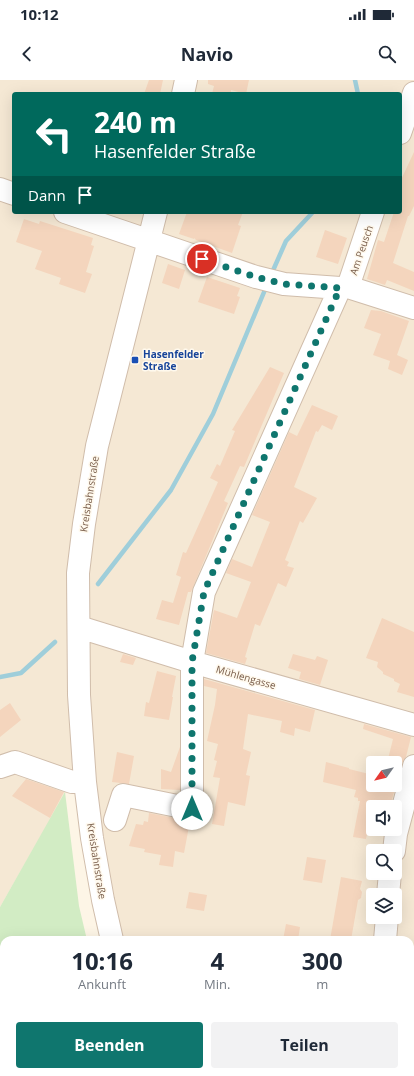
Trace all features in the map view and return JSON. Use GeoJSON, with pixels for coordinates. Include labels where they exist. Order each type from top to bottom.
{"type":"FeatureCollection","features":[{"type":"Feature","properties":{"kind":"street"},"geometry":{"type":"LineString","coordinates":[[183,92],[186,80]]}},
{"type":"Feature","properties":{"kind":"street"},"geometry":{"type":"LineString","coordinates":[[402,127],[414,93]]}},
{"type":"Feature","properties":{"kind":"street"},"geometry":{"type":"LineString","coordinates":[[0,189],[12,193]]}},
{"type":"Feature","properties":{"kind":"street"},"geometry":{"type":"LineString","coordinates":[[71,214],[256,277],[284,284],[344,288],[414,308]]}},
{"type":"Feature","properties":{"kind":"street","name":"Kreisbahnstraße"},"geometry":{"type":"LineString","coordinates":[[111,936],[92,838],[85,782],[79,695],[78,573],[84,524],[97,446],[156,214]]}},
{"type":"Feature","properties":{"kind":"street","name":"Am Peusch"},"geometry":{"type":"LineString","coordinates":[[116,820],[122,795],[192,809],[192,662],[204,592],[344,288],[372,214]]}},
{"type":"Feature","properties":{"kind":"street","name":"Mühlengasse"},"geometry":{"type":"LineString","coordinates":[[79,627],[192,662],[414,724]]}},
{"type":"Feature","properties":{"kind":"street"},"geometry":{"type":"LineString","coordinates":[[0,767],[15,762],[72,782],[85,782]]}},
{"type":"Feature","properties":{"kind":"street"},"geometry":{"type":"LineString","coordinates":[[395,844],[396,834],[414,766]]}},
{"type":"Feature","properties":{"kind":"street"},"geometry":{"type":"LineString","coordinates":[[385,936],[386,924]]}},
{"type":"Feature","properties":{"kind":"shaded area"},"geometry":{"type":"Polygon","coordinates":[[[0,80],[414,80],[414,936],[121,936],[110,886],[95,786],[70,785],[0,907],[0,80]]]}},
{"type":"Feature","properties":{"kind":"green space"},"geometry":{"type":"Polygon","coordinates":[[[65,792],[79,906],[86,936],[0,936],[0,907],[65,792]]]}},
{"type":"Feature","properties":{"kind":"building"},"geometry":{"type":"Polygon","coordinates":[[[149,80],[163,80],[160,92],[145,92],[149,80]]]}},
{"type":"Feature","properties":{"kind":"building"},"geometry":{"type":"Polygon","coordinates":[[[208,80],[249,80],[246,92],[231,90],[231,92],[212,92],[214,86],[208,84],[208,80]]]}},
{"type":"Feature","properties":{"kind":"building"},"geometry":{"type":"Polygon","coordinates":[[[414,152],[414,206],[408,216],[393,263],[414,272],[414,291],[387,280],[385,285],[367,279],[378,240],[384,242],[393,214],[402,214],[402,178],[414,152]]]}},
{"type":"Feature","properties":{"kind":"building"},"geometry":{"type":"Polygon","coordinates":[[[186,214],[242,214],[238,225],[241,226],[232,253],[194,238],[179,234],[186,214]]]}},
{"type":"Feature","properties":{"kind":"building"},"geometry":{"type":"Polygon","coordinates":[[[24,219],[39,224],[40,221],[93,238],[91,245],[94,246],[86,272],[92,274],[85,293],[59,284],[61,278],[35,269],[42,251],[16,242],[24,219]]]}},
{"type":"Feature","properties":{"kind":"building"},"geometry":{"type":"Polygon","coordinates":[[[325,230],[347,238],[338,264],[316,257],[325,230]]]}},
{"type":"Feature","properties":{"kind":"building"},"geometry":{"type":"Polygon","coordinates":[[[168,264],[185,270],[179,289],[162,283],[168,264]]]}},
{"type":"Feature","properties":{"kind":"building"},"geometry":{"type":"Polygon","coordinates":[[[207,277],[240,288],[237,296],[240,297],[234,314],[198,302],[207,277]]]}},
{"type":"Feature","properties":{"kind":"building"},"geometry":{"type":"Polygon","coordinates":[[[371,310],[381,311],[409,321],[397,355],[408,360],[402,375],[388,369],[390,361],[373,355],[381,334],[364,328],[371,310]]]}},
{"type":"Feature","properties":{"kind":"building"},"geometry":{"type":"Polygon","coordinates":[[[270,367],[284,373],[244,467],[240,466],[224,501],[228,503],[191,592],[188,592],[179,625],[156,619],[162,600],[173,603],[181,577],[176,575],[183,552],[186,553],[218,482],[210,478],[217,464],[220,466],[235,431],[232,430],[270,367]]]}},
{"type":"Feature","properties":{"kind":"building"},"geometry":{"type":"Polygon","coordinates":[[[312,405],[338,416],[332,430],[322,425],[318,432],[316,431],[294,487],[317,498],[303,523],[300,521],[285,560],[289,562],[287,566],[294,568],[286,587],[278,583],[260,626],[255,624],[245,657],[247,658],[245,664],[206,653],[214,610],[237,618],[251,582],[226,573],[232,559],[252,567],[270,522],[252,515],[289,432],[297,436],[312,405]]]}},
{"type":"Feature","properties":{"kind":"building"},"geometry":{"type":"Polygon","coordinates":[[[382,618],[414,632],[414,697],[397,692],[400,684],[394,681],[394,679],[383,674],[383,672],[377,667],[378,662],[366,658],[382,618]]]}},
{"type":"Feature","properties":{"kind":"building"},"geometry":{"type":"Polygon","coordinates":[[[123,654],[136,658],[133,665],[120,662],[123,654]]]}},
{"type":"Feature","properties":{"kind":"building"},"geometry":{"type":"Polygon","coordinates":[[[293,654],[315,660],[317,656],[328,660],[320,685],[299,679],[301,672],[288,668],[293,654]]]}},
{"type":"Feature","properties":{"kind":"building"},"geometry":{"type":"Polygon","coordinates":[[[157,671],[176,676],[169,720],[144,716],[146,702],[149,703],[157,671]]]}},
{"type":"Feature","properties":{"kind":"building"},"geometry":{"type":"Polygon","coordinates":[[[204,679],[315,710],[310,732],[295,728],[294,736],[280,732],[282,721],[248,714],[243,749],[251,752],[246,775],[250,776],[245,806],[228,802],[224,826],[212,824],[220,778],[213,777],[217,761],[214,760],[218,744],[207,741],[217,689],[204,686],[204,679]]]}},
{"type":"Feature","properties":{"kind":"building"},"geometry":{"type":"Polygon","coordinates":[[[10,703],[21,720],[0,737],[0,710],[10,703]]]}},
{"type":"Feature","properties":{"kind":"building"},"geometry":{"type":"Polygon","coordinates":[[[364,724],[411,737],[406,757],[402,763],[402,756],[389,756],[393,739],[363,729],[364,724]]]}},
{"type":"Feature","properties":{"kind":"building"},"geometry":{"type":"Polygon","coordinates":[[[180,747],[180,790],[161,789],[161,769],[171,772],[180,747]]]}},
{"type":"Feature","properties":{"kind":"building"},"geometry":{"type":"Polygon","coordinates":[[[117,752],[134,756],[129,784],[112,782],[117,752]]]}},
{"type":"Feature","properties":{"kind":"building"},"geometry":{"type":"Polygon","coordinates":[[[326,762],[366,773],[366,792],[394,792],[392,800],[366,800],[366,839],[353,837],[360,801],[358,801],[358,798],[354,797],[356,790],[323,782],[326,762]]]}},
{"type":"Feature","properties":{"kind":"building"},"geometry":{"type":"Polygon","coordinates":[[[26,779],[64,792],[50,818],[12,796],[26,779]]]}},
{"type":"Feature","properties":{"kind":"building"},"geometry":{"type":"Polygon","coordinates":[[[149,813],[190,821],[184,853],[175,851],[173,867],[159,865],[161,855],[144,852],[145,849],[129,846],[136,824],[143,825],[144,821],[148,822],[149,813]]]}},
{"type":"Feature","properties":{"kind":"building"},"geometry":{"type":"Polygon","coordinates":[[[307,857],[326,860],[322,883],[303,880],[307,857]]]}},
{"type":"Feature","properties":{"kind":"building"},"geometry":{"type":"Polygon","coordinates":[[[341,877],[362,881],[360,889],[362,892],[361,898],[358,900],[352,936],[331,936],[341,877]]]}},
{"type":"Feature","properties":{"kind":"building"},"geometry":{"type":"Polygon","coordinates":[[[189,892],[207,895],[204,911],[186,908],[189,892]]]}},
{"type":"Feature","properties":{"kind":"building"},"geometry":{"type":"Polygon","coordinates":[[[286,924],[300,927],[299,936],[284,936],[286,924]]]}},
{"type":"Feature","properties":{"kind":"waterway"},"geometry":{"type":"LineString","coordinates":[[355,80],[358,92]]}},
{"type":"Feature","properties":{"kind":"waterway"},"geometry":{"type":"LineString","coordinates":[[271,275],[286,241],[311,214]]}},
{"type":"Feature","properties":{"kind":"waterway"},"geometry":{"type":"LineString","coordinates":[[98,584],[171,490],[213,414],[267,285]]}},
{"type":"Feature","properties":{"kind":"waterway"},"geometry":{"type":"LineString","coordinates":[[0,677],[21,673],[55,642]]}},
{"type":"Feature","properties":{"kind":"place","name":"Hasenfelder Straße"},"geometry":{"type":"Point","coordinates":[135,360]}},
{"type":"Feature","properties":{"kind":"route"},"geometry":{"type":"LineString","coordinates":[[192,809],[192,662],[204,592],[340,288],[284,284],[256,277],[202,259]]}}]}
